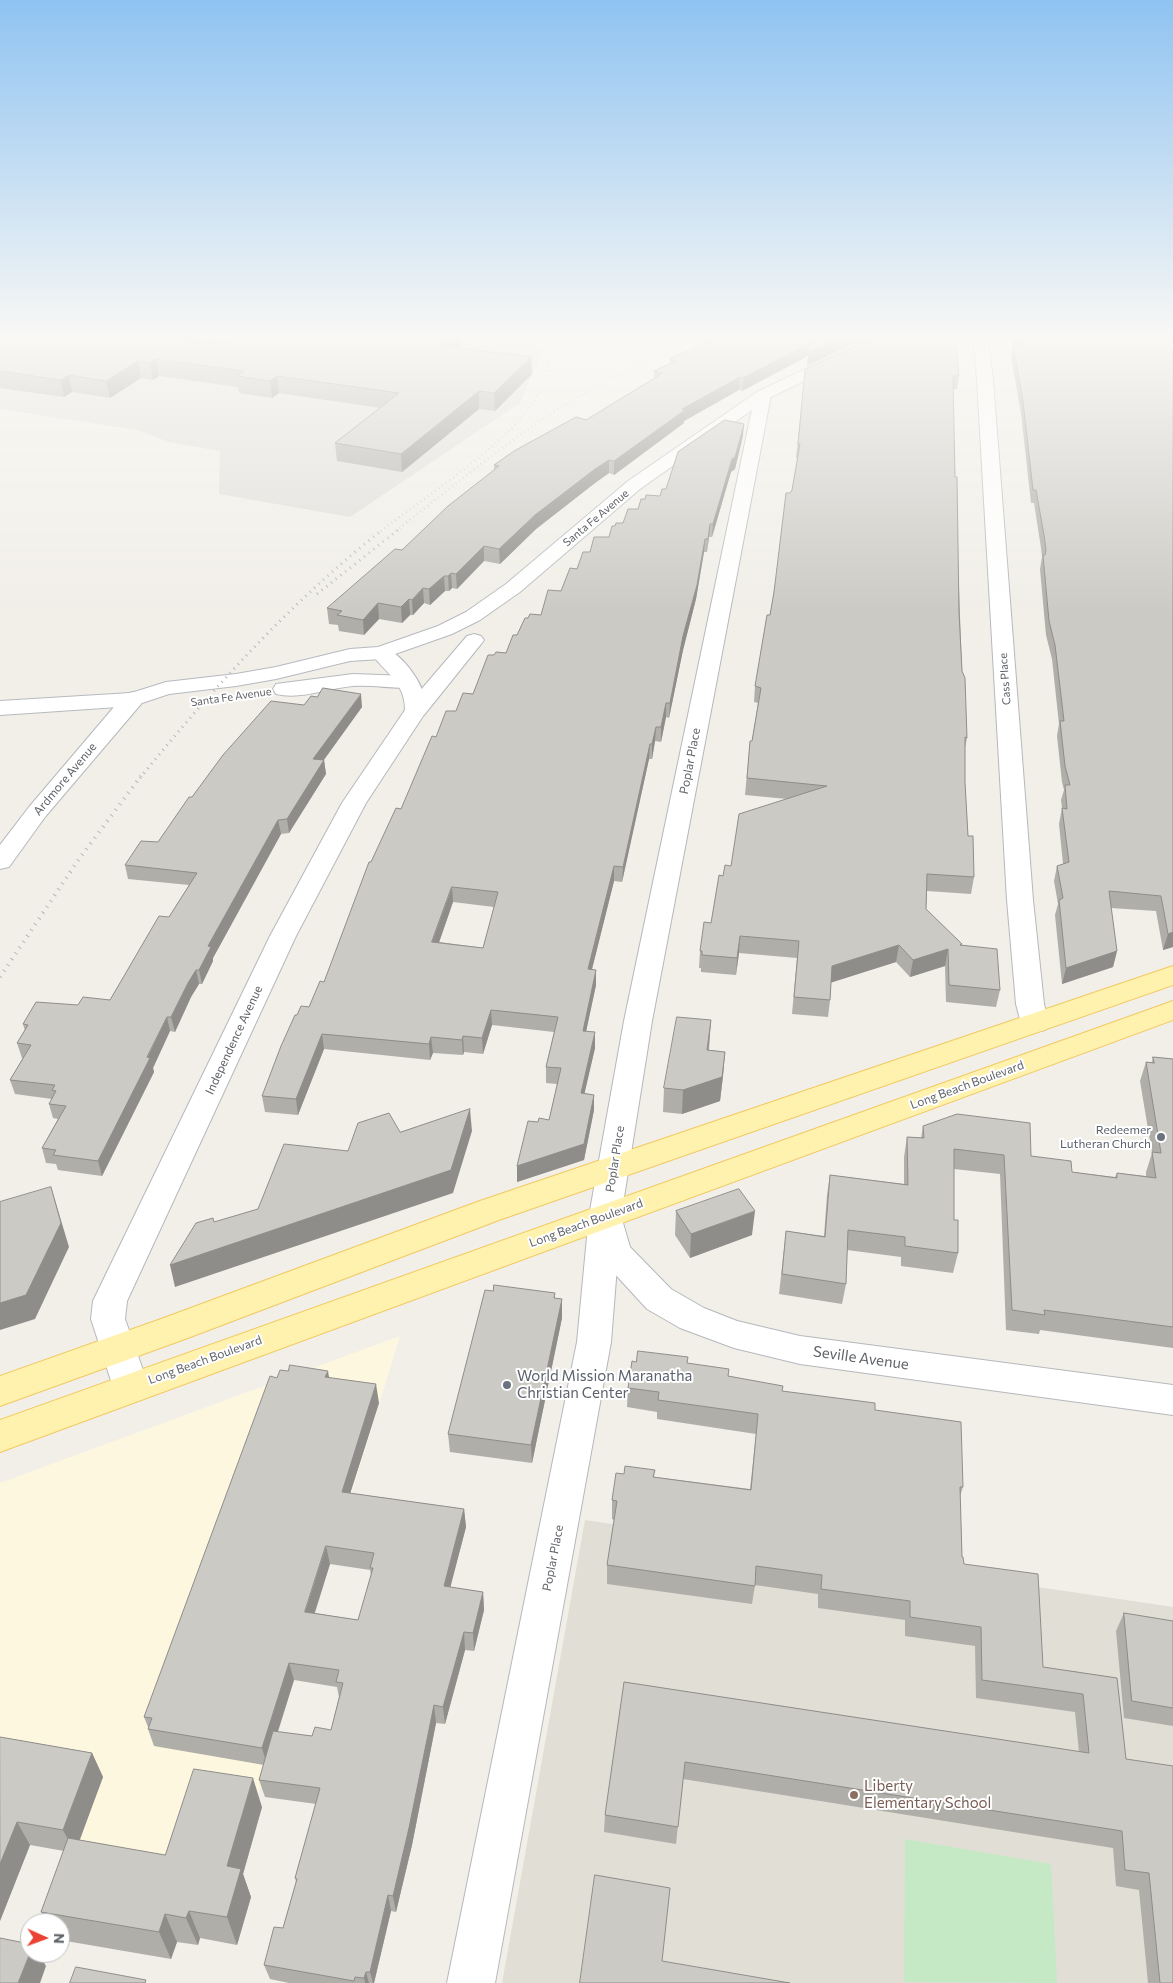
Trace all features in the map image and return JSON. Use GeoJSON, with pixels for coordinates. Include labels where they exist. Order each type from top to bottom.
{"type":"FeatureCollection","features":[{"type":"Feature","properties":{"kind":"main road"},"geometry":{"type":"LineString","coordinates":[[0,1391],[117,1350],[488,1211],[1173,974]]}},
{"type":"Feature","properties":{"kind":"main road","name":"Long Beach Boulevard"},"geometry":{"type":"LineString","coordinates":[[0,1436],[1173,1010]]}},
{"type":"Feature","properties":{"kind":"street","name":"Santa Fe Avenue"},"geometry":{"type":"LineString","coordinates":[[0,708],[133,699],[165,705],[230,698],[284,689],[308,680],[361,667],[381,653],[445,630],[494,602],[634,485],[717,428]]}},
{"type":"Feature","properties":{"kind":"street","name":"Poplar Place"},"geometry":{"type":"LineString","coordinates":[[471,1983],[594,1342],[605,1216],[638,1021],[757,428]]}},
{"type":"Feature","properties":{"kind":"street","name":"Cass Place"},"geometry":{"type":"LineString","coordinates":[[989,428],[1020,900],[1030,1004],[1035,1023]]}},
{"type":"Feature","properties":{"kind":"street","name":"Independence Avenue"},"geometry":{"type":"LineString","coordinates":[[131,1387],[108,1319],[110,1301],[283,936],[323,859],[354,804],[416,710],[474,640]]}},
{"type":"Feature","properties":{"kind":"street","name":"Santa Fe Avenue"},"geometry":{"type":"LineString","coordinates":[[133,699],[166,688],[236,680],[276,673],[350,655],[381,653]]}},
{"type":"Feature","properties":{"kind":"street"},"geometry":{"type":"LineString","coordinates":[[381,653],[393,663],[407,682],[417,701],[416,710]]}},
{"type":"Feature","properties":{"kind":"street"},"geometry":{"type":"LineString","coordinates":[[284,689],[312,687],[353,680],[407,682]]}},
{"type":"Feature","properties":{"kind":"street","name":"Ardmore Avenue"},"geometry":{"type":"LineString","coordinates":[[0,862],[37,812],[133,699]]}},
{"type":"Feature","properties":{"kind":"street","name":"Seville Avenue"},"geometry":{"type":"LineString","coordinates":[[605,1216],[615,1252],[660,1299],[692,1318],[734,1334],[800,1350],[1173,1400]]}},
{"type":"Feature","properties":{"kind":"shaded area"},"geometry":{"type":"Polygon","coordinates":[[[122,428],[483,428],[350,517],[219,494],[220,451],[168,442],[138,430],[122,428]]]}},
{"type":"Feature","properties":{"kind":"shaded area"},"geometry":{"type":"Polygon","coordinates":[[[400,1336],[258,1795],[198,1784],[171,1869],[27,1844],[0,1855],[0,1483],[400,1336]]]}},
{"type":"Feature","properties":{"kind":"shaded area","name":"Liberty Elementary School"},"geometry":{"type":"Polygon","coordinates":[[[585,1520],[1173,1607],[1173,1983],[502,1983],[585,1520]]]}},
{"type":"Feature","properties":{"kind":"green space"},"geometry":{"type":"Polygon","coordinates":[[[905,1839],[1051,1864],[1057,1983],[904,1982],[905,1839]]]}},
{"type":"Feature","properties":{"kind":"building"},"geometry":{"type":"Polygon","coordinates":[[[355,428],[434,428],[401,454],[335,443],[355,428]]]}},
{"type":"Feature","properties":{"kind":"building"},"geometry":{"type":"Polygon","coordinates":[[[557,428],[661,428],[614,461],[609,460],[595,469],[535,515],[499,549],[484,546],[456,574],[451,573],[448,576],[444,576],[429,589],[423,588],[412,600],[409,599],[401,607],[378,603],[363,620],[337,615],[342,611],[327,608],[395,549],[402,550],[448,506],[499,466],[494,465],[514,451],[557,428]]]}},
{"type":"Feature","properties":{"kind":"building"},"geometry":{"type":"Polygon","coordinates":[[[714,428],[743,428],[713,524],[710,524],[708,539],[705,539],[697,585],[683,636],[670,703],[666,703],[661,727],[656,727],[652,744],[650,744],[623,867],[614,866],[588,969],[596,970],[583,1031],[595,1032],[581,1093],[594,1095],[584,1144],[517,1166],[528,1121],[538,1122],[539,1118],[549,1120],[561,1068],[546,1067],[558,1017],[491,1010],[482,1038],[463,1036],[462,1040],[431,1037],[429,1044],[322,1034],[296,1099],[262,1096],[295,1015],[297,1015],[301,1006],[309,1007],[320,981],[324,982],[369,862],[371,862],[396,808],[401,809],[432,736],[436,737],[446,711],[456,711],[463,693],[473,694],[488,655],[494,655],[496,652],[506,653],[513,635],[517,635],[525,618],[528,618],[530,614],[541,615],[548,590],[561,591],[570,568],[577,569],[583,552],[590,552],[594,537],[609,537],[612,526],[615,526],[616,523],[623,523],[628,509],[638,509],[641,499],[645,499],[646,495],[660,496],[662,489],[666,489],[678,452],[714,428]],[[452,887],[432,942],[483,948],[498,892],[452,887]]]}},
{"type":"Feature","properties":{"kind":"building"},"geometry":{"type":"Polygon","coordinates":[[[800,428],[954,428],[955,477],[957,477],[959,612],[962,671],[965,678],[967,738],[965,737],[965,782],[968,836],[973,836],[974,877],[927,874],[926,909],[962,944],[960,945],[997,949],[1000,990],[949,985],[948,949],[913,960],[899,945],[832,966],[830,1000],[794,997],[799,941],[740,936],[737,958],[702,955],[702,951],[700,951],[704,922],[711,923],[719,875],[723,876],[725,865],[731,866],[739,814],[827,786],[747,778],[750,741],[752,741],[761,688],[755,686],[767,615],[770,615],[774,592],[786,493],[790,493],[792,490],[800,444],[798,444],[800,428]]]}},
{"type":"Feature","properties":{"kind":"building"},"geometry":{"type":"Polygon","coordinates":[[[1026,428],[1173,428],[1173,932],[1168,934],[1161,896],[1109,891],[1117,951],[1066,968],[1059,900],[1063,898],[1057,866],[1069,862],[1062,808],[1067,809],[1065,785],[1070,785],[1065,766],[1060,721],[1064,721],[1055,645],[1049,621],[1043,555],[1045,555],[1046,550],[1036,490],[1033,490],[1026,428]]]}},
{"type":"Feature","properties":{"kind":"building"},"geometry":{"type":"Polygon","coordinates":[[[323,688],[361,694],[313,759],[324,760],[287,819],[278,820],[208,946],[211,947],[199,970],[196,970],[188,983],[171,1017],[167,1017],[147,1057],[150,1058],[98,1161],[53,1155],[56,1150],[42,1148],[66,1106],[49,1104],[56,1091],[52,1090],[55,1085],[10,1080],[31,1045],[17,1043],[28,1025],[23,1024],[36,1002],[78,1005],[83,997],[110,1000],[159,916],[169,917],[197,873],[125,865],[141,841],[158,842],[189,797],[192,797],[223,755],[271,701],[304,705],[311,696],[317,697],[323,688]]]}},
{"type":"Feature","properties":{"kind":"building"},"geometry":{"type":"Polygon","coordinates":[[[677,1017],[711,1020],[707,1050],[725,1052],[722,1077],[683,1090],[664,1088],[677,1017]]]}},
{"type":"Feature","properties":{"kind":"building"},"geometry":{"type":"Polygon","coordinates":[[[1153,1057],[1173,1059],[1173,1327],[1044,1310],[1045,1315],[1012,1310],[1004,1155],[954,1149],[954,1220],[958,1220],[958,1253],[905,1246],[905,1237],[848,1230],[846,1284],[782,1274],[786,1231],[825,1237],[830,1175],[908,1185],[907,1137],[924,1138],[923,1126],[957,1114],[1030,1123],[1031,1156],[1071,1161],[1072,1172],[1117,1178],[1117,1173],[1156,1178],[1152,1152],[1161,1153],[1146,1062],[1154,1063],[1153,1057]]]}},
{"type":"Feature","properties":{"kind":"building"},"geometry":{"type":"Polygon","coordinates":[[[470,1109],[451,1170],[170,1265],[196,1223],[213,1218],[214,1222],[258,1209],[284,1144],[348,1151],[358,1123],[389,1113],[400,1132],[470,1109]]]}},
{"type":"Feature","properties":{"kind":"building"},"geometry":{"type":"Polygon","coordinates":[[[51,1187],[61,1223],[26,1295],[0,1303],[0,1202],[51,1187]]]}},
{"type":"Feature","properties":{"kind":"building"},"geometry":{"type":"Polygon","coordinates":[[[739,1189],[755,1211],[691,1234],[676,1211],[739,1189]]]}},
{"type":"Feature","properties":{"kind":"building","name":"World Mission Maranatha Christian Center"},"geometry":{"type":"Polygon","coordinates":[[[494,1285],[555,1293],[554,1298],[562,1299],[531,1445],[448,1434],[485,1290],[493,1291],[494,1285]]]}},
{"type":"Feature","properties":{"kind":"building"},"geometry":{"type":"Polygon","coordinates":[[[638,1351],[688,1357],[687,1363],[729,1369],[728,1376],[783,1386],[782,1391],[875,1403],[875,1410],[961,1422],[963,1487],[960,1487],[962,1557],[964,1564],[1038,1574],[1043,1667],[1117,1678],[1126,1759],[1173,1766],[1173,1983],[1160,1983],[1149,1873],[1125,1870],[1122,1831],[685,1762],[678,1827],[605,1815],[624,1682],[1089,1753],[1083,1694],[982,1680],[981,1627],[910,1617],[910,1601],[821,1589],[822,1575],[756,1566],[755,1586],[607,1565],[617,1501],[612,1500],[616,1473],[624,1474],[625,1466],[655,1470],[653,1477],[751,1490],[758,1414],[658,1400],[659,1392],[628,1388],[632,1361],[636,1362],[638,1351]]]}},
{"type":"Feature","properties":{"kind":"building"},"geometry":{"type":"Polygon","coordinates":[[[290,1365],[328,1371],[325,1377],[376,1384],[342,1492],[464,1509],[444,1586],[483,1592],[473,1633],[464,1632],[443,1707],[434,1705],[393,1896],[388,1895],[370,1972],[366,1972],[364,1978],[355,1977],[354,1981],[264,1965],[274,1927],[283,1928],[320,1788],[259,1780],[273,1731],[312,1736],[315,1727],[331,1730],[343,1683],[336,1682],[339,1670],[289,1663],[262,1748],[148,1729],[152,1718],[144,1717],[270,1376],[277,1378],[280,1370],[288,1371],[290,1365]],[[326,1546],[305,1612],[358,1620],[373,1568],[370,1568],[374,1553],[326,1546]]]}},
{"type":"Feature","properties":{"kind":"building"},"geometry":{"type":"Polygon","coordinates":[[[1124,1613],[1173,1621],[1173,1708],[1132,1701],[1124,1613]]]}},
{"type":"Feature","properties":{"kind":"building"},"geometry":{"type":"Polygon","coordinates":[[[0,1737],[92,1753],[63,1830],[17,1822],[0,1864],[0,1737]]]}},
{"type":"Feature","properties":{"kind":"building"},"geometry":{"type":"Polygon","coordinates":[[[194,1769],[253,1778],[227,1866],[241,1869],[227,1917],[189,1911],[186,1918],[165,1914],[159,1932],[70,1917],[70,1913],[41,1912],[68,1838],[165,1855],[194,1769]]]}},
{"type":"Feature","properties":{"kind":"building"},"geometry":{"type":"Polygon","coordinates":[[[595,1875],[670,1888],[662,1961],[790,1983],[580,1983],[595,1875]]]}},
{"type":"Feature","properties":{"kind":"building"},"geometry":{"type":"Polygon","coordinates":[[[0,1938],[20,1942],[20,1963],[26,1963],[18,1983],[0,1983],[0,1938]]]}},
{"type":"Feature","properties":{"kind":"building"},"geometry":{"type":"Polygon","coordinates":[[[76,1967],[146,1980],[145,1983],[70,1983],[76,1967]]]}},
{"type":"Feature","properties":{"kind":"railway"},"geometry":{"type":"LineString","coordinates":[[381,531],[448,482],[497,442],[511,428]]}},
{"type":"Feature","properties":{"kind":"railway"},"geometry":{"type":"LineString","coordinates":[[396,531],[494,454],[531,428]]}},
{"type":"Feature","properties":{"kind":"railway"},"geometry":{"type":"LineString","coordinates":[[140,778],[196,711],[254,647],[316,586],[382,530]]}},
{"type":"Feature","properties":{"kind":"railway"},"geometry":{"type":"LineString","coordinates":[[317,594],[398,530]]}},
{"type":"Feature","properties":{"kind":"railway"},"geometry":{"type":"LineString","coordinates":[[0,977],[79,859],[141,776]]}},
{"type":"Feature","properties":{"kind":"place","name":"Redeemer Lutheran Church"},"geometry":{"type":"Point","coordinates":[1161,1137]}},
{"type":"Feature","properties":{"kind":"place","name":"World Mission Maranatha Christian Center"},"geometry":{"type":"Point","coordinates":[507,1385]}},
{"type":"Feature","properties":{"kind":"place","name":"Liberty Elementary School"},"geometry":{"type":"Point","coordinates":[854,1795]}}]}
